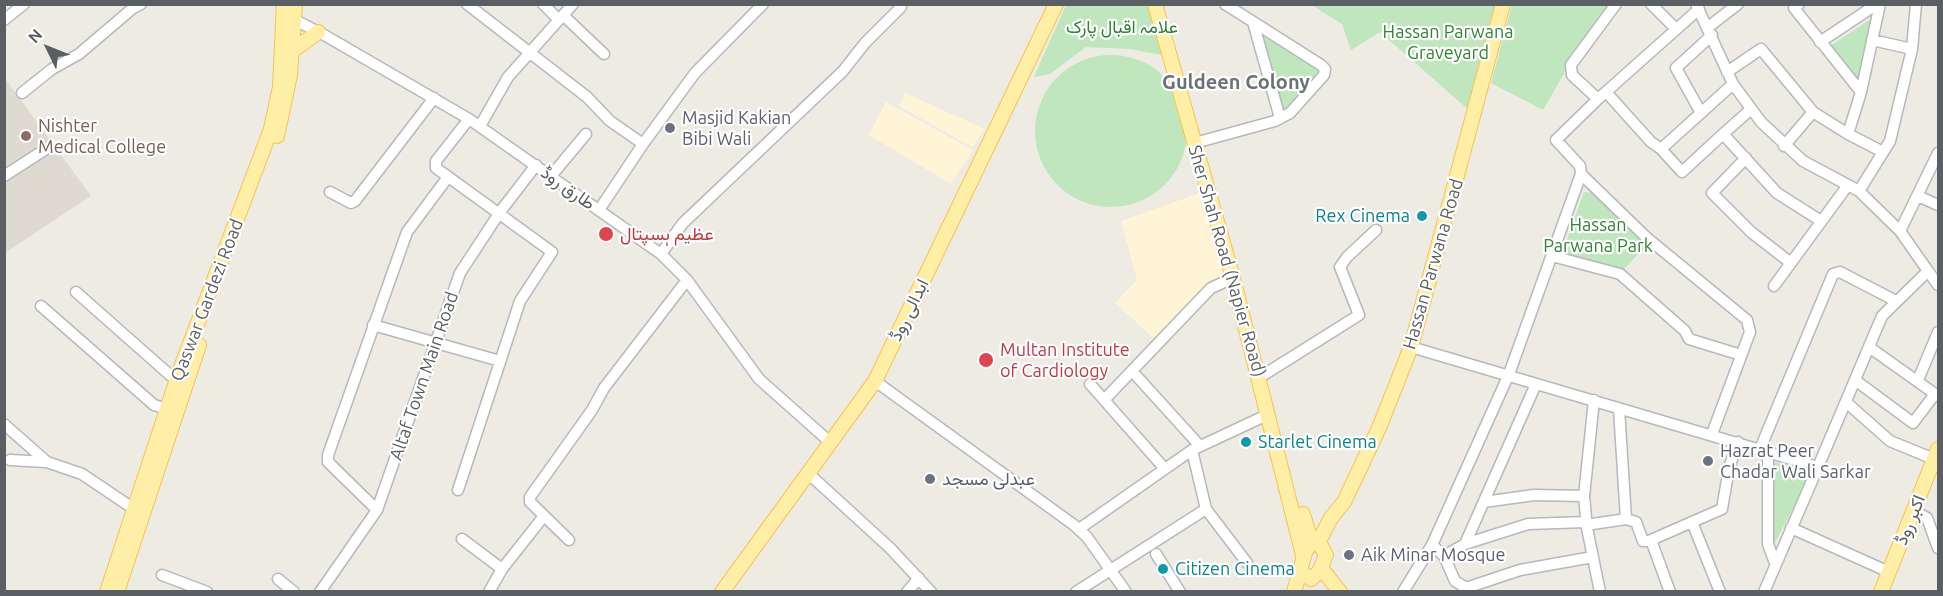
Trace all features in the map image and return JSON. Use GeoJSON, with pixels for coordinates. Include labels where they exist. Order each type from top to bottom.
{"type":"FeatureCollection","features":[{"type":"Feature","properties":{"kind":"main road"},"geometry":{"type":"LineString","coordinates":[[117,591],[180,398],[284,116],[292,51],[287,14],[295,4]]}},
{"type":"Feature","properties":{"kind":"main road","name":"ابدالی روڈ"},"geometry":{"type":"LineString","coordinates":[[722,591],[875,381],[1056,4]]}},
{"type":"Feature","properties":{"kind":"main road","name":"Sher Shah Road (Napier Road)"},"geometry":{"type":"LineString","coordinates":[[1155,4],[1187,105],[1202,141],[1265,374],[1296,506]]}},
{"type":"Feature","properties":{"kind":"main road","name":"Sher Shah Road (Napier Road)"},"geometry":{"type":"LineString","coordinates":[[1160,4],[1269,414],[1296,506]]}},
{"type":"Feature","properties":{"kind":"main road","name":"Hassan Parwana Road"},"geometry":{"type":"LineString","coordinates":[[1314,547],[1336,514],[1379,428],[1411,346],[1503,4]]}},
{"type":"Feature","properties":{"kind":"main road","name":"Qaswar Gardezi Road"},"geometry":{"type":"LineString","coordinates":[[107,591],[167,409],[271,129],[280,87],[287,14]]}},
{"type":"Feature","properties":{"kind":"main road"},"geometry":{"type":"LineString","coordinates":[[292,51],[318,32]]}},
{"type":"Feature","properties":{"kind":"main road","name":"اکبر روڈ"},"geometry":{"type":"LineString","coordinates":[[1881,591],[1913,510],[1936,461]]}},
{"type":"Feature","properties":{"kind":"main road"},"geometry":{"type":"LineString","coordinates":[[1296,506],[1313,517],[1336,514]]}},
{"type":"Feature","properties":{"kind":"main road"},"geometry":{"type":"LineString","coordinates":[[1296,506],[1314,547],[1310,577]]}},
{"type":"Feature","properties":{"kind":"main road"},"geometry":{"type":"LineString","coordinates":[[1294,591],[1310,577],[1326,555],[1314,547]]}},
{"type":"Feature","properties":{"kind":"main road"},"geometry":{"type":"LineString","coordinates":[[1310,577],[1331,591]]}},
{"type":"Feature","properties":{"kind":"main road"},"geometry":{"type":"LineString","coordinates":[[1310,577],[1340,591]]}},
{"type":"Feature","properties":{"kind":"street"},"geometry":{"type":"LineString","coordinates":[[4,20],[24,4]]}},
{"type":"Feature","properties":{"kind":"street"},"geometry":{"type":"LineString","coordinates":[[22,93],[52,69],[79,54],[133,8],[141,4]]}},
{"type":"Feature","properties":{"kind":"street"},"geometry":{"type":"LineString","coordinates":[[543,4],[604,54]]}},
{"type":"Feature","properties":{"kind":"street"},"geometry":{"type":"LineString","coordinates":[[480,126],[508,77],[573,4]]}},
{"type":"Feature","properties":{"kind":"street"},"geometry":{"type":"LineString","coordinates":[[599,210],[642,144],[695,73],[760,9],[748,4]]}},
{"type":"Feature","properties":{"kind":"street"},"geometry":{"type":"LineString","coordinates":[[1202,141],[1256,127],[1280,118],[1290,112],[1324,75],[1325,69],[1225,4]]}},
{"type":"Feature","properties":{"kind":"street"},"geometry":{"type":"LineString","coordinates":[[1616,4],[1571,68],[1572,75],[1602,96],[1661,149],[1682,172],[1750,110]]}},
{"type":"Feature","properties":{"kind":"street"},"geometry":{"type":"LineString","coordinates":[[1651,4],[1676,29]]}},
{"type":"Feature","properties":{"kind":"street"},"geometry":{"type":"LineString","coordinates":[[1701,114],[1676,68],[1737,4]]}},
{"type":"Feature","properties":{"kind":"street"},"geometry":{"type":"LineString","coordinates":[[1848,134],[1861,92],[1878,4]]}},
{"type":"Feature","properties":{"kind":"street"},"geometry":{"type":"LineString","coordinates":[[1820,42],[1878,4]]}},
{"type":"Feature","properties":{"kind":"street"},"geometry":{"type":"LineString","coordinates":[[1859,191],[1890,141],[1912,49],[1917,4]]}},
{"type":"Feature","properties":{"kind":"street"},"geometry":{"type":"LineString","coordinates":[[467,5],[587,97],[610,121],[642,144]]}},
{"type":"Feature","properties":{"kind":"street"},"geometry":{"type":"LineString","coordinates":[[1795,6],[1820,42],[1861,92]]}},
{"type":"Feature","properties":{"kind":"street"},"geometry":{"type":"LineString","coordinates":[[661,254],[683,223],[843,71],[865,43],[901,7]]}},
{"type":"Feature","properties":{"kind":"street"},"geometry":{"type":"LineString","coordinates":[[1403,591],[1432,545],[1509,374],[1581,174],[1580,166],[1556,140],[1697,7],[1732,84],[1750,110],[1784,146],[1803,161],[1859,191],[1900,231],[1938,285]]}},
{"type":"Feature","properties":{"kind":"street","name":"طارق روڈ"},"geometry":{"type":"LineString","coordinates":[[287,14],[480,126],[661,254],[687,280],[750,370],[831,442]]}},
{"type":"Feature","properties":{"kind":"street"},"geometry":{"type":"LineString","coordinates":[[1253,22],[1280,118]]}},
{"type":"Feature","properties":{"kind":"street"},"geometry":{"type":"LineString","coordinates":[[1872,40],[1912,49]]}},
{"type":"Feature","properties":{"kind":"street"},"geometry":{"type":"LineString","coordinates":[[1727,72],[1761,49],[1813,112],[1883,152]]}},
{"type":"Feature","properties":{"kind":"street"},"geometry":{"type":"LineString","coordinates":[[1661,149],[1732,84]]}},
{"type":"Feature","properties":{"kind":"street"},"geometry":{"type":"LineString","coordinates":[[330,192],[351,203],[355,201],[434,98]]}},
{"type":"Feature","properties":{"kind":"street"},"geometry":{"type":"LineString","coordinates":[[1784,146],[1813,112]]}},
{"type":"Feature","properties":{"kind":"street"},"geometry":{"type":"LineString","coordinates":[[458,490],[526,288],[552,252],[500,212],[448,177],[435,165],[469,119]]}},
{"type":"Feature","properties":{"kind":"street"},"geometry":{"type":"LineString","coordinates":[[551,176],[586,134]]}},
{"type":"Feature","properties":{"kind":"street"},"geometry":{"type":"LineString","coordinates":[[1723,134],[1777,192],[1821,221]]}},
{"type":"Feature","properties":{"kind":"street"},"geometry":{"type":"LineString","coordinates":[[6,172],[49,147]]}},
{"type":"Feature","properties":{"kind":"street"},"geometry":{"type":"LineString","coordinates":[[1900,231],[1938,153]]}},
{"type":"Feature","properties":{"kind":"street"},"geometry":{"type":"LineString","coordinates":[[1746,158],[1712,193],[1751,232],[1791,263]]}},
{"type":"Feature","properties":{"kind":"street","name":"Altaf Town Main Road"},"geometry":{"type":"LineString","coordinates":[[320,591],[377,510],[460,273],[500,212],[536,165]]}},
{"type":"Feature","properties":{"kind":"street"},"geometry":{"type":"LineString","coordinates":[[1581,174],[1646,237],[1744,316],[1750,328],[1712,434]]}},
{"type":"Feature","properties":{"kind":"street"},"geometry":{"type":"LineString","coordinates":[[377,510],[327,458],[407,232],[448,177]]}},
{"type":"Feature","properties":{"kind":"street"},"geometry":{"type":"LineString","coordinates":[[1774,286],[1848,185]]}},
{"type":"Feature","properties":{"kind":"street"},"geometry":{"type":"LineString","coordinates":[[1918,196],[1938,205]]}},
{"type":"Feature","properties":{"kind":"street"},"geometry":{"type":"LineString","coordinates":[[1265,374],[1359,315],[1340,267],[1376,230]]}},
{"type":"Feature","properties":{"kind":"street"},"geometry":{"type":"LineString","coordinates":[[1552,256],[1620,274],[1685,331],[1689,339],[1741,355]]}},
{"type":"Feature","properties":{"kind":"street"},"geometry":{"type":"LineString","coordinates":[[1764,591],[1882,316],[1928,271]]}},
{"type":"Feature","properties":{"kind":"street"},"geometry":{"type":"LineString","coordinates":[[1775,563],[1768,544],[1764,450],[1835,272],[1840,272],[1896,301]]}},
{"type":"Feature","properties":{"kind":"street"},"geometry":{"type":"LineString","coordinates":[[1104,400],[1211,288],[1233,278]]}},
{"type":"Feature","properties":{"kind":"street"},"geometry":{"type":"LineString","coordinates":[[569,540],[530,502],[532,494],[563,453],[604,388],[687,280]]}},
{"type":"Feature","properties":{"kind":"street"},"geometry":{"type":"LineString","coordinates":[[76,292],[171,376]]}},
{"type":"Feature","properties":{"kind":"street"},"geometry":{"type":"LineString","coordinates":[[41,306],[154,405],[167,409]]}},
{"type":"Feature","properties":{"kind":"street"},"geometry":{"type":"LineString","coordinates":[[374,325],[500,362]]}},
{"type":"Feature","properties":{"kind":"street"},"geometry":{"type":"LineString","coordinates":[[1917,380],[1938,332]]}},
{"type":"Feature","properties":{"kind":"street"},"geometry":{"type":"LineString","coordinates":[[1411,346],[1818,467]]}},
{"type":"Feature","properties":{"kind":"street"},"geometry":{"type":"LineString","coordinates":[[1855,380],[1914,423],[1937,395],[1869,347]]}},
{"type":"Feature","properties":{"kind":"street"},"geometry":{"type":"LineString","coordinates":[[1132,371],[1196,448],[1206,509],[1247,563]]}},
{"type":"Feature","properties":{"kind":"street"},"geometry":{"type":"LineString","coordinates":[[875,381],[1079,529],[1126,591]]}},
{"type":"Feature","properties":{"kind":"street"},"geometry":{"type":"LineString","coordinates":[[1090,384],[1165,470]]}},
{"type":"Feature","properties":{"kind":"street"},"geometry":{"type":"LineString","coordinates":[[1465,544],[1536,384]]}},
{"type":"Feature","properties":{"kind":"street"},"geometry":{"type":"LineString","coordinates":[[1594,400],[1584,496],[1586,523],[1600,591]]}},
{"type":"Feature","properties":{"kind":"street"},"geometry":{"type":"LineString","coordinates":[[1846,402],[1890,441],[1936,461]]}},
{"type":"Feature","properties":{"kind":"street"},"geometry":{"type":"LineString","coordinates":[[1619,409],[1626,519]]}},
{"type":"Feature","properties":{"kind":"street"},"geometry":{"type":"LineString","coordinates":[[1079,529],[1196,448],[1269,414]]}},
{"type":"Feature","properties":{"kind":"street"},"geometry":{"type":"LineString","coordinates":[[4,424],[47,462]]}},
{"type":"Feature","properties":{"kind":"street"},"geometry":{"type":"LineString","coordinates":[[1444,556],[1465,544],[1536,522],[1586,523],[1626,519],[1636,522],[1642,540],[1651,541],[1722,509],[1729,468],[1738,442]]}},
{"type":"Feature","properties":{"kind":"street"},"geometry":{"type":"LineString","coordinates":[[10,460],[47,462],[82,474],[128,506]]}},
{"type":"Feature","properties":{"kind":"street"},"geometry":{"type":"LineString","coordinates":[[809,474],[931,591]]}},
{"type":"Feature","properties":{"kind":"street"},"geometry":{"type":"LineString","coordinates":[[1484,502],[1534,495],[1584,496]]}},
{"type":"Feature","properties":{"kind":"street"},"geometry":{"type":"LineString","coordinates":[[1076,591],[1206,509]]}},
{"type":"Feature","properties":{"kind":"street"},"geometry":{"type":"LineString","coordinates":[[1913,510],[1927,518],[1938,542]]}},
{"type":"Feature","properties":{"kind":"street"},"geometry":{"type":"LineString","coordinates":[[489,591],[502,569],[544,516]]}},
{"type":"Feature","properties":{"kind":"street"},"geometry":{"type":"LineString","coordinates":[[1692,522],[1720,591]]}},
{"type":"Feature","properties":{"kind":"street"},"geometry":{"type":"LineString","coordinates":[[1791,528],[1889,572]]}},
{"type":"Feature","properties":{"kind":"street"},"geometry":{"type":"LineString","coordinates":[[462,539],[502,569]]}},
{"type":"Feature","properties":{"kind":"street"},"geometry":{"type":"LineString","coordinates":[[1651,541],[1670,591]]}},
{"type":"Feature","properties":{"kind":"street"},"geometry":{"type":"LineString","coordinates":[[1432,545],[1444,556],[1455,581],[1466,588],[1527,568],[1593,557]]}},
{"type":"Feature","properties":{"kind":"street"},"geometry":{"type":"LineString","coordinates":[[1156,555],[1180,591]]}},
{"type":"Feature","properties":{"kind":"street"},"geometry":{"type":"LineString","coordinates":[[162,575],[207,591]]}},
{"type":"Feature","properties":{"kind":"street"},"geometry":{"type":"LineString","coordinates":[[907,591],[919,578]]}},
{"type":"Feature","properties":{"kind":"street"},"geometry":{"type":"LineString","coordinates":[[278,579],[294,591]]}},
{"type":"Feature","properties":{"kind":"shaded area","name":"Nishter Medical College"},"geometry":{"type":"Polygon","coordinates":[[[4,77],[91,196],[5,253],[4,253],[4,77]]]}},
{"type":"Feature","properties":{"kind":"shaded area"},"geometry":{"type":"Polygon","coordinates":[[[905,93],[985,129],[972,147],[899,106],[905,93]]]}},
{"type":"Feature","properties":{"kind":"shaded area"},"geometry":{"type":"Polygon","coordinates":[[[886,102],[973,150],[951,184],[869,135],[886,102]]]}},
{"type":"Feature","properties":{"kind":"shaded area"},"geometry":{"type":"Polygon","coordinates":[[[1214,188],[1237,277],[1211,288],[1159,343],[1115,303],[1137,280],[1121,221],[1214,188]]]}},
{"type":"Feature","properties":{"kind":"green space","name":"علامہ اقبال پارک"},"geometry":{"type":"Polygon","coordinates":[[[1066,5],[1152,5],[1165,49],[1162,55],[1130,49],[1086,47],[1050,74],[1034,77],[1066,5]]]}},
{"type":"Feature","properties":{"kind":"green space","name":"Hassan Parwana Graveyard"},"geometry":{"type":"Polygon","coordinates":[[[1312,5],[1496,5],[1470,111],[1380,32],[1351,50],[1342,24],[1312,5]]]}},
{"type":"Feature","properties":{"kind":"green space","name":"Hassan Parwana Graveyard"},"geometry":{"type":"Polygon","coordinates":[[[1512,5],[1615,5],[1585,37],[1543,110],[1491,83],[1512,5]]]}},
{"type":"Feature","properties":{"kind":"green space"},"geometry":{"type":"Polygon","coordinates":[[[1871,19],[1875,23],[1859,82],[1830,46],[1871,19]]]}},
{"type":"Feature","properties":{"kind":"green space"},"geometry":{"type":"Polygon","coordinates":[[[1253,22],[1321,65],[1324,75],[1280,118],[1253,22]]]}},
{"type":"Feature","properties":{"kind":"green space"},"geometry":{"type":"Polygon","coordinates":[[[1111,55],[1126,56],[1140,61],[1165,77],[1181,102],[1186,116],[1186,146],[1181,160],[1165,185],[1140,201],[1126,206],[1111,207],[1096,206],[1082,201],[1057,185],[1041,160],[1036,146],[1035,131],[1036,116],[1041,102],[1057,77],[1082,61],[1096,56],[1111,55]]]}},
{"type":"Feature","properties":{"kind":"green space","name":"Hassan Parwana Park"},"geometry":{"type":"Polygon","coordinates":[[[1584,192],[1595,193],[1646,246],[1624,269],[1562,254],[1584,192]]]}},
{"type":"Feature","properties":{"kind":"green space"},"geometry":{"type":"Polygon","coordinates":[[[1773,462],[1814,470],[1772,548],[1773,462]]]}},
{"type":"Feature","properties":{"kind":"place","name":"Masjid Kakian Bibi Wali"},"geometry":{"type":"Point","coordinates":[670,128]}},
{"type":"Feature","properties":{"kind":"place","name":"Nishter Medical College"},"geometry":{"type":"Point","coordinates":[26,136]}},
{"type":"Feature","properties":{"kind":"place","name":"Rex Cinema"},"geometry":{"type":"Point","coordinates":[1422,216]}},
{"type":"Feature","properties":{"kind":"place","name":"عظیم ہسپتال"},"geometry":{"type":"Point","coordinates":[606,234]}},
{"type":"Feature","properties":{"kind":"place","name":"Multan Institute of Cardiology"},"geometry":{"type":"Point","coordinates":[986,360]}},
{"type":"Feature","properties":{"kind":"place","name":"Starlet Cinema"},"geometry":{"type":"Point","coordinates":[1246,442]}},
{"type":"Feature","properties":{"kind":"place","name":"Hazrat Peer Chadar Wali Sarkar"},"geometry":{"type":"Point","coordinates":[1708,461]}},
{"type":"Feature","properties":{"kind":"place","name":"عبدلی مسجد"},"geometry":{"type":"Point","coordinates":[930,479]}},
{"type":"Feature","properties":{"kind":"place","name":"Aik Minar Mosque"},"geometry":{"type":"Point","coordinates":[1349,555]}},
{"type":"Feature","properties":{"kind":"place","name":"Citizen Cinema"},"geometry":{"type":"Point","coordinates":[1163,569]}},
{"type":"Feature","properties":{"kind":"district","name":"Guldeen Colony"},"geometry":{"type":"Point","coordinates":[1236,82]}}]}
